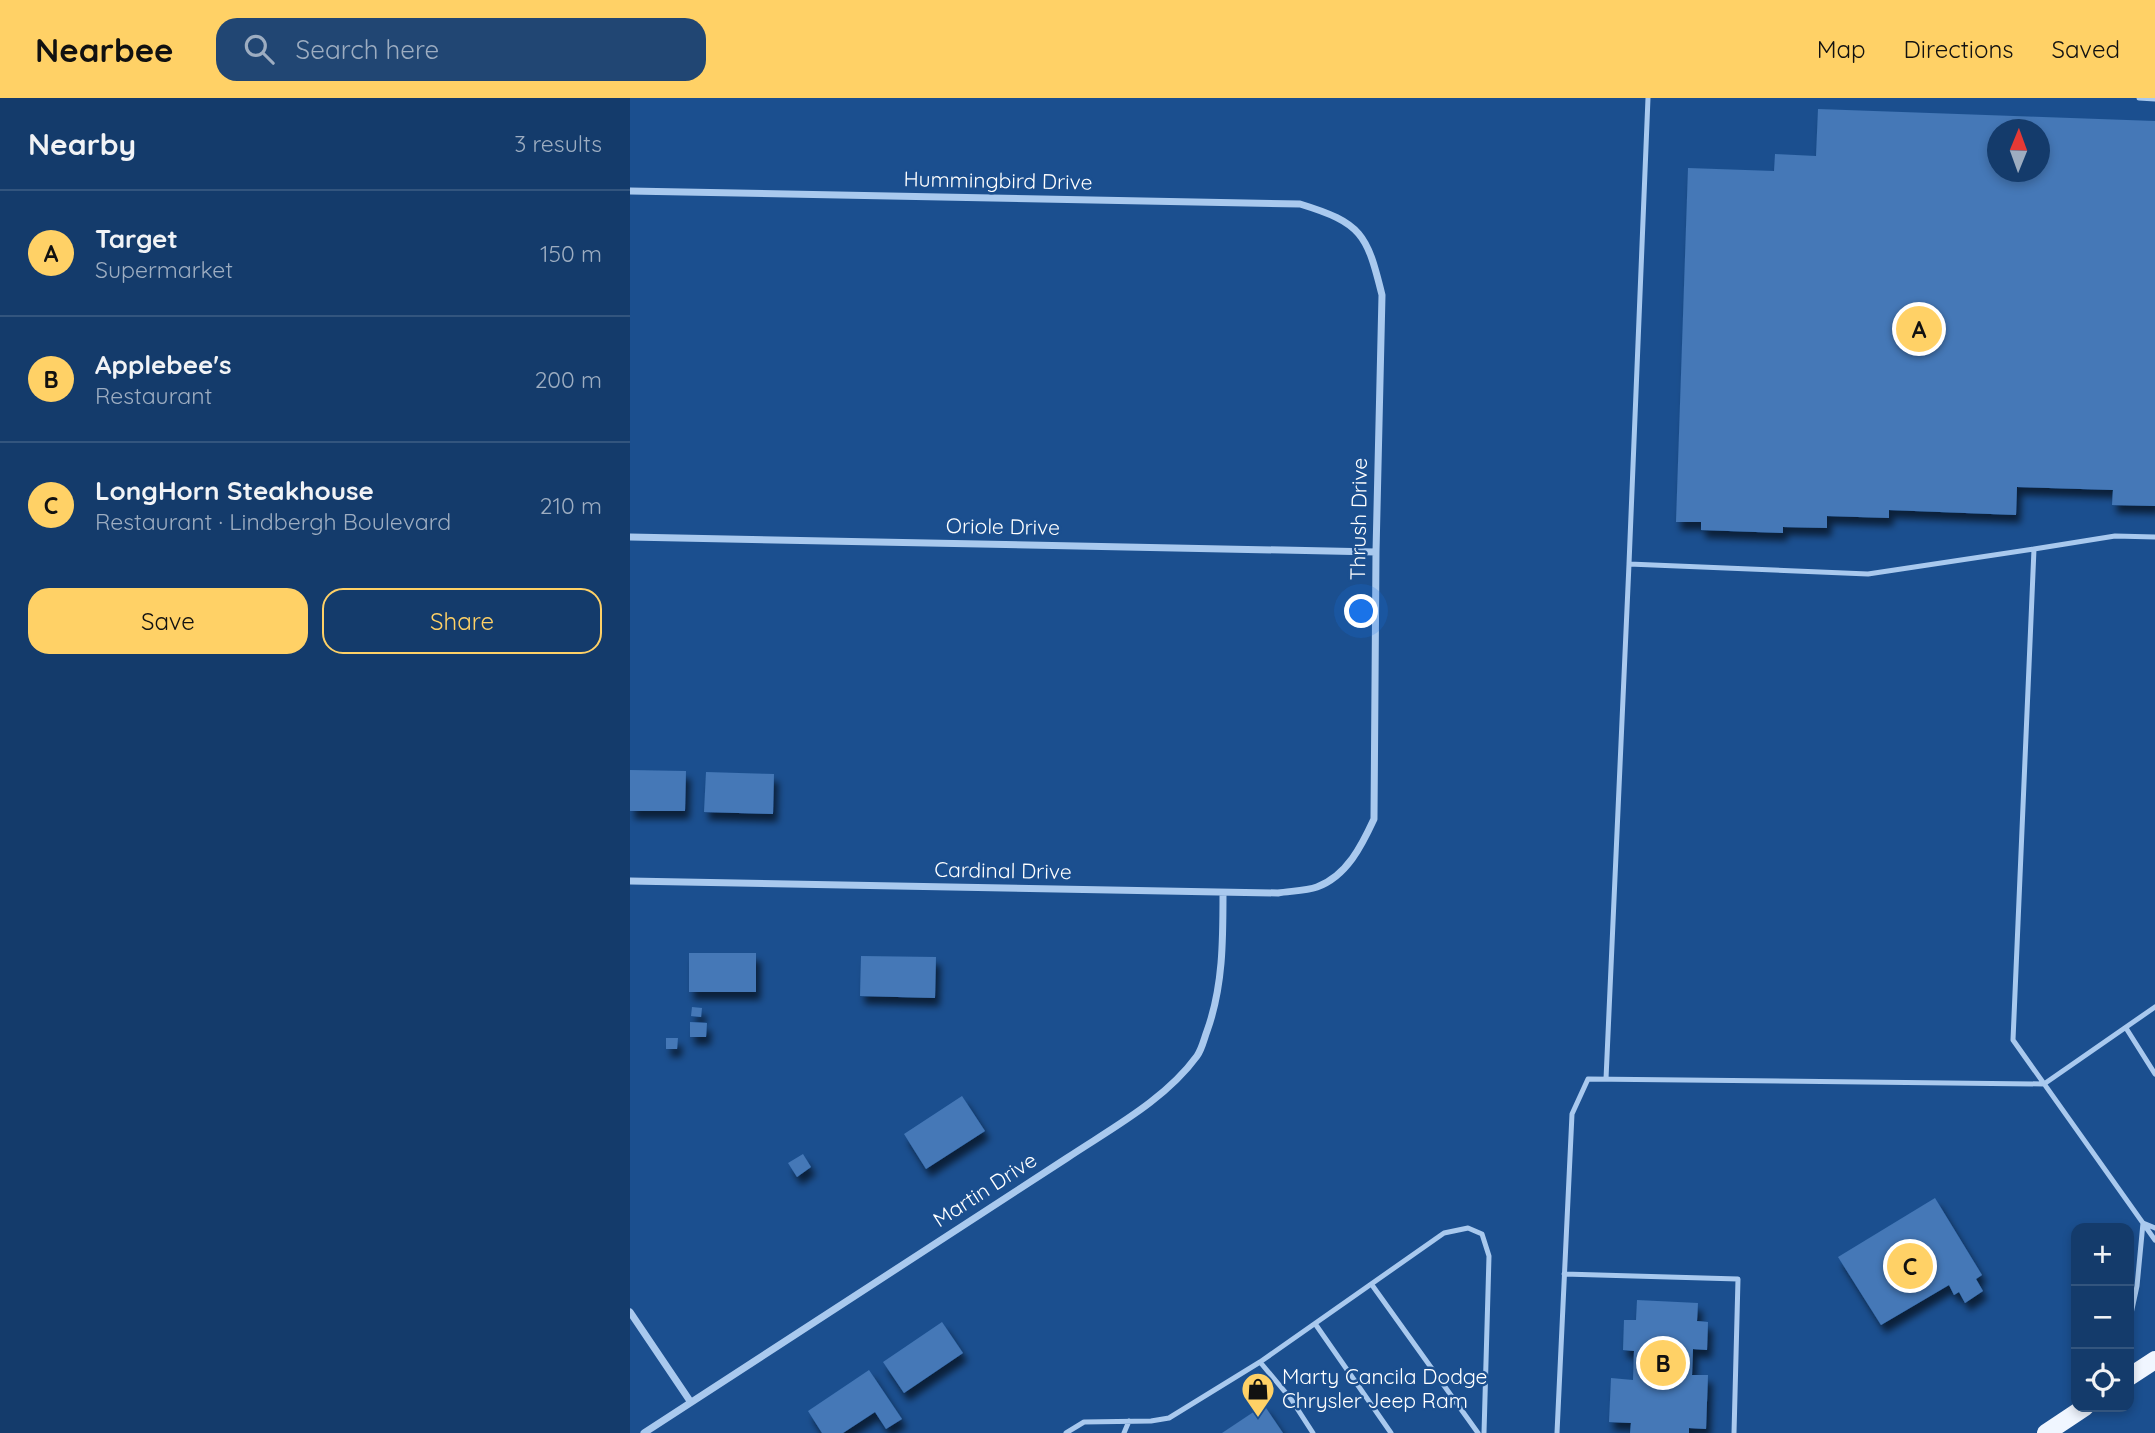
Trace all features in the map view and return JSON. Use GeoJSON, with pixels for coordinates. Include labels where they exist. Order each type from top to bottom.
{"type":"FeatureCollection","features":[{"type":"Feature","properties":{"kind":"main road"},"geometry":{"type":"LineString","coordinates":[[2134,1374],[2155,1360]]}},
{"type":"Feature","properties":{"kind":"main road"},"geometry":{"type":"LineString","coordinates":[[2046,1433],[2078,1412]]}},
{"type":"Feature","properties":{"kind":"street","name":"Hummingbird Drive"},"geometry":{"type":"LineString","coordinates":[[630,191],[1300,204],[1335,215],[1359,232]]}},
{"type":"Feature","properties":{"kind":"street","name":"Thrush Drive"},"geometry":{"type":"LineString","coordinates":[[1359,232],[1373,260],[1381,296],[1374,819],[1360,850]]}},
{"type":"Feature","properties":{"kind":"street","name":"Oriole Drive"},"geometry":{"type":"LineString","coordinates":[[630,537],[1376,552]]}},
{"type":"Feature","properties":{"kind":"street","name":"Cardinal Drive"},"geometry":{"type":"LineString","coordinates":[[630,881],[1278,893],[1318,887],[1341,871],[1360,850]]}},
{"type":"Feature","properties":{"kind":"street","name":"Martin Drive"},"geometry":{"type":"LineString","coordinates":[[644,1433],[1128,1118],[1171,1086],[1199,1054],[1216,1007],[1222,950],[1223,894]]}},
{"type":"Feature","properties":{"kind":"street"},"geometry":{"type":"LineString","coordinates":[[630,1312],[690,1401]]}},
{"type":"Feature","properties":{"kind":"lane"},"geometry":{"type":"LineString","coordinates":[[1606,1079],[1648,98]]}},
{"type":"Feature","properties":{"kind":"lane"},"geometry":{"type":"LineString","coordinates":[[2139,98],[2155,99]]}},
{"type":"Feature","properties":{"kind":"lane"},"geometry":{"type":"LineString","coordinates":[[1629,564],[1868,574],[2115,536],[2155,537]]}},
{"type":"Feature","properties":{"kind":"lane"},"geometry":{"type":"LineString","coordinates":[[2034,549],[2013,1040],[2155,1240]]}},
{"type":"Feature","properties":{"kind":"lane"},"geometry":{"type":"LineString","coordinates":[[1557,1433],[1572,1114],[1588,1079],[2044,1084],[2155,1007]]}},
{"type":"Feature","properties":{"kind":"lane"},"geometry":{"type":"LineString","coordinates":[[2126,1028],[2155,1073]]}},
{"type":"Feature","properties":{"kind":"lane"},"geometry":{"type":"LineString","coordinates":[[2143,1223],[2155,1228]]}},
{"type":"Feature","properties":{"kind":"lane"},"geometry":{"type":"LineString","coordinates":[[2134,1300],[2143,1223]]}},
{"type":"Feature","properties":{"kind":"lane"},"geometry":{"type":"LineString","coordinates":[[1066,1433],[1084,1422],[1169,1418],[1316,1325],[1444,1233],[1468,1228],[1482,1234],[1489,1256],[1484,1433]]}},
{"type":"Feature","properties":{"kind":"lane"},"geometry":{"type":"LineString","coordinates":[[1564,1274],[1738,1279],[1734,1433]]}},
{"type":"Feature","properties":{"kind":"lane"},"geometry":{"type":"LineString","coordinates":[[1372,1284],[1478,1433]]}},
{"type":"Feature","properties":{"kind":"lane"},"geometry":{"type":"LineString","coordinates":[[1316,1325],[1391,1433]]}},
{"type":"Feature","properties":{"kind":"lane"},"geometry":{"type":"LineString","coordinates":[[1261,1362],[1291,1399],[1313,1433]]}},
{"type":"Feature","properties":{"kind":"lane"},"geometry":{"type":"LineString","coordinates":[[1124,1433],[1129,1421]]}},
{"type":"Feature","properties":{"kind":"building"},"geometry":{"type":"Polygon","coordinates":[[[1818,109],[2155,121],[2155,506],[2112,505],[2113,490],[2017,487],[2016,515],[1889,510],[1889,518],[1827,516],[1827,528],[1783,527],[1783,533],[1701,530],[1701,522],[1676,522],[1688,168],[1774,171],[1775,154],[1816,156],[1818,109]]]}},
{"type":"Feature","properties":{"kind":"building"},"geometry":{"type":"Polygon","coordinates":[[[630,770],[686,771],[685,811],[630,811],[630,770]]]}},
{"type":"Feature","properties":{"kind":"building"},"geometry":{"type":"Polygon","coordinates":[[[706,772],[774,774],[773,814],[704,812],[706,772]]]}},
{"type":"Feature","properties":{"kind":"building"},"geometry":{"type":"Polygon","coordinates":[[[689,953],[756,953],[756,992],[689,992],[689,953]]]}},
{"type":"Feature","properties":{"kind":"building"},"geometry":{"type":"Polygon","coordinates":[[[861,956],[936,957],[935,998],[860,996],[861,956]]]}},
{"type":"Feature","properties":{"kind":"building"},"geometry":{"type":"Polygon","coordinates":[[[692,1007],[702,1008],[701,1017],[691,1016],[692,1007]]]}},
{"type":"Feature","properties":{"kind":"building"},"geometry":{"type":"Polygon","coordinates":[[[690,1022],[707,1023],[706,1037],[690,1037],[690,1022]]]}},
{"type":"Feature","properties":{"kind":"building"},"geometry":{"type":"Polygon","coordinates":[[[666,1038],[678,1038],[677,1049],[666,1049],[666,1038]]]}},
{"type":"Feature","properties":{"kind":"building"},"geometry":{"type":"Polygon","coordinates":[[[962,1096],[985,1131],[926,1169],[904,1134],[962,1096]]]}},
{"type":"Feature","properties":{"kind":"building"},"geometry":{"type":"Polygon","coordinates":[[[803,1154],[811,1167],[797,1177],[788,1163],[803,1154]]]}},
{"type":"Feature","properties":{"kind":"building"},"geometry":{"type":"Polygon","coordinates":[[[1935,1198],[1982,1275],[1976,1279],[1983,1291],[1965,1303],[1959,1292],[1954,1295],[1949,1285],[1881,1325],[1838,1257],[1935,1198]]]}},
{"type":"Feature","properties":{"kind":"building"},"geometry":{"type":"Polygon","coordinates":[[[1637,1300],[1698,1303],[1697,1321],[1708,1322],[1707,1350],[1693,1349],[1692,1375],[1708,1375],[1706,1429],[1689,1428],[1689,1433],[1630,1433],[1631,1423],[1609,1422],[1611,1378],[1633,1380],[1634,1351],[1623,1350],[1624,1320],[1636,1320],[1637,1300]]]}},
{"type":"Feature","properties":{"kind":"building"},"geometry":{"type":"Polygon","coordinates":[[[942,1322],[963,1353],[904,1393],[883,1362],[942,1322]]]}},
{"type":"Feature","properties":{"kind":"building"},"geometry":{"type":"Polygon","coordinates":[[[869,1370],[902,1419],[886,1429],[875,1412],[843,1433],[822,1433],[808,1411],[869,1370]]]}},
{"type":"Feature","properties":{"kind":"building","name":"Marty Cancila Dodge Chrysler Jeep Ram"},"geometry":{"type":"Polygon","coordinates":[[[1264,1405],[1283,1433],[1222,1433],[1264,1405]]]}},
{"type":"Feature","properties":{"kind":"place","name":"Target"},"geometry":{"type":"Point","coordinates":[1919,329]}},
{"type":"Feature","properties":{"kind":"place","name":"LongHorn Steakhouse"},"geometry":{"type":"Point","coordinates":[1910,1266]}},
{"type":"Feature","properties":{"kind":"place","name":"Applebee's"},"geometry":{"type":"Point","coordinates":[1663,1363]}},
{"type":"Feature","properties":{"kind":"place","name":"Marty Cancila Dodge Chrysler Jeep Ram"},"geometry":{"type":"Point","coordinates":[1258,1419]}}]}
